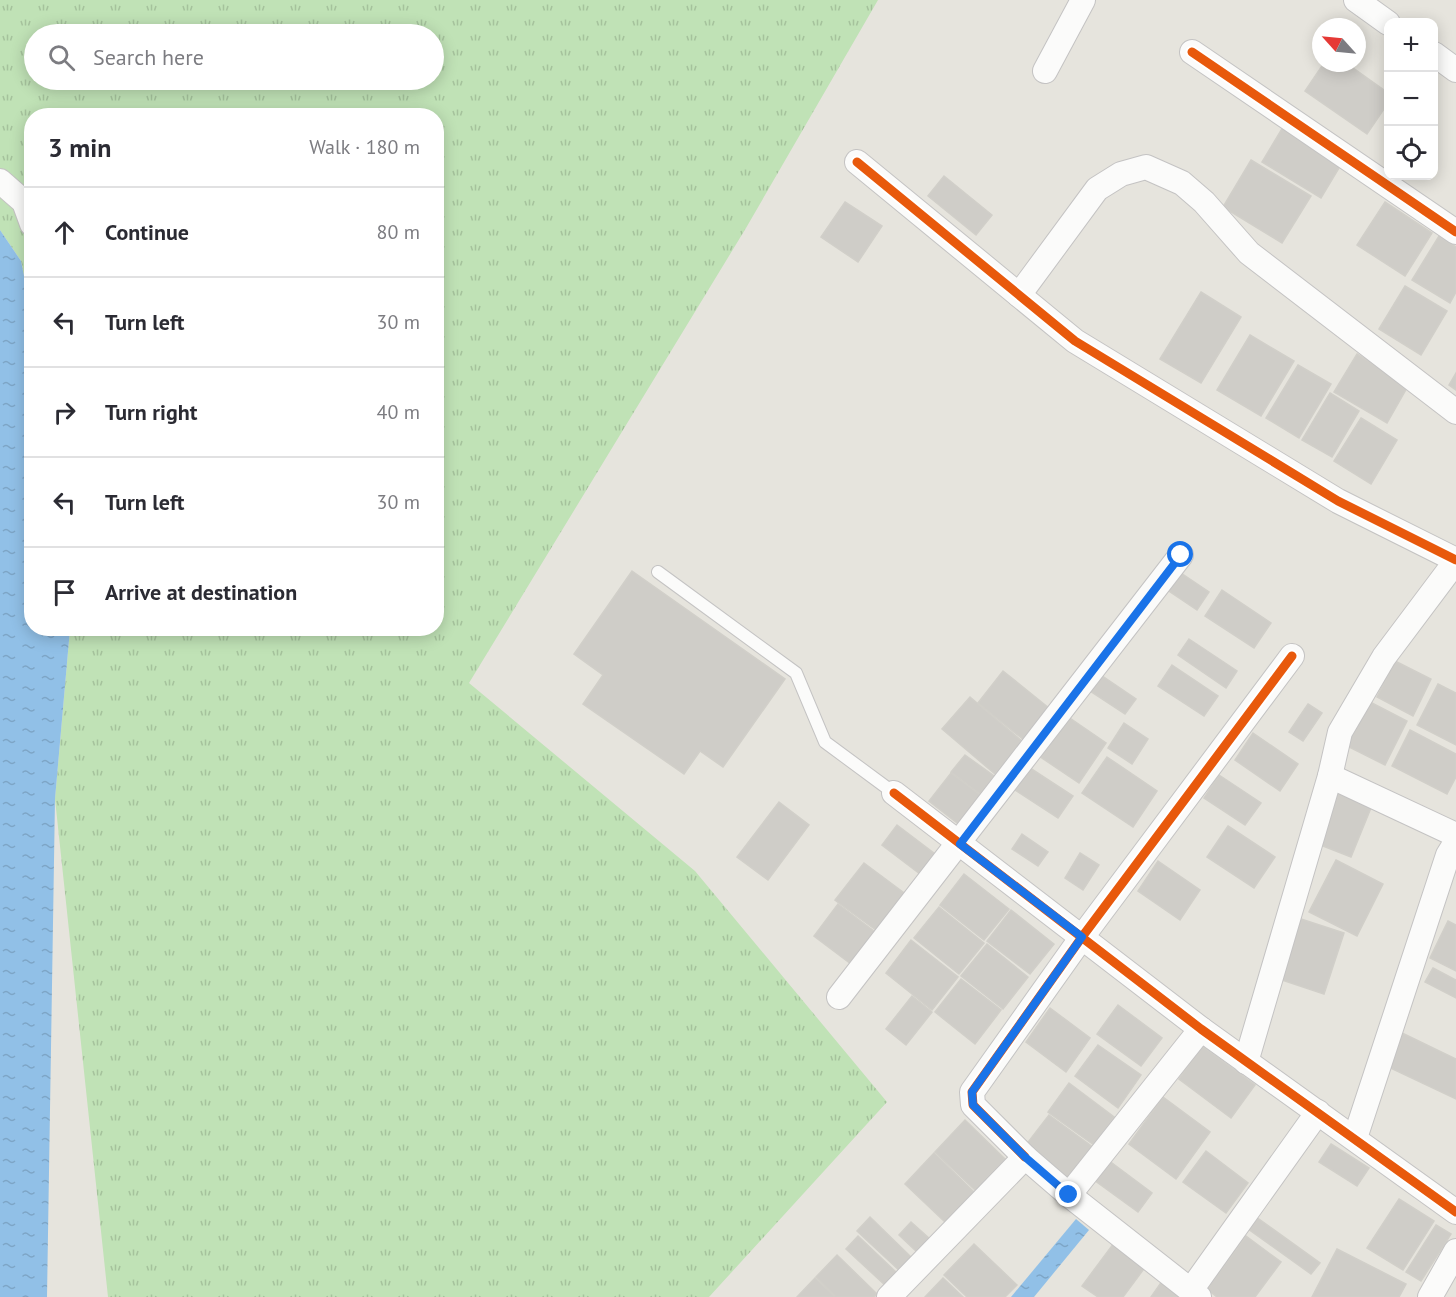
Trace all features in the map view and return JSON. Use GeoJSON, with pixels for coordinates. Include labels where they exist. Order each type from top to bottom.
{"type":"FeatureCollection","features":[{"type":"Feature","properties":{"kind":"street"},"geometry":{"type":"LineString","coordinates":[[1045,71],[1083,0]]}},
{"type":"Feature","properties":{"kind":"street"},"geometry":{"type":"LineString","coordinates":[[1356,0],[1384,20]]}},
{"type":"Feature","properties":{"kind":"street"},"geometry":{"type":"LineString","coordinates":[[1192,52],[1456,232]]}},
{"type":"Feature","properties":{"kind":"street"},"geometry":{"type":"LineString","coordinates":[[1438,57],[1456,70]]}},
{"type":"Feature","properties":{"kind":"street"},"geometry":{"type":"LineString","coordinates":[[857,162],[1075,341],[1338,501],[1456,561],[1383,657],[1340,732],[1330,776],[1246,1062]]}},
{"type":"Feature","properties":{"kind":"street"},"geometry":{"type":"LineString","coordinates":[[1018,295],[1097,189],[1121,174],[1146,167],[1182,183],[1204,202],[1249,253],[1456,412]]}},
{"type":"Feature","properties":{"kind":"street"},"geometry":{"type":"LineString","coordinates":[[0,181],[24,202]]}},
{"type":"Feature","properties":{"kind":"street"},"geometry":{"type":"LineString","coordinates":[[839,997],[960,844],[1181,555]]}},
{"type":"Feature","properties":{"kind":"street"},"geometry":{"type":"LineString","coordinates":[[1292,656],[1082,937],[972,1092],[973,1105],[1025,1157],[1069,1195],[1195,1294],[1318,1112]]}},
{"type":"Feature","properties":{"kind":"street"},"geometry":{"type":"LineString","coordinates":[[1330,776],[1456,835]]}},
{"type":"Feature","properties":{"kind":"street"},"geometry":{"type":"LineString","coordinates":[[894,793],[1246,1062],[1355,1138],[1453,1202]]}},
{"type":"Feature","properties":{"kind":"street"},"geometry":{"type":"LineString","coordinates":[[1355,1138],[1448,855],[1456,842]]}},
{"type":"Feature","properties":{"kind":"street"},"geometry":{"type":"LineString","coordinates":[[1069,1195],[1201,1029]]}},
{"type":"Feature","properties":{"kind":"street"},"geometry":{"type":"LineString","coordinates":[[888,1297],[1025,1157]]}},
{"type":"Feature","properties":{"kind":"street"},"geometry":{"type":"LineString","coordinates":[[1430,1297],[1456,1251]]}},
{"type":"Feature","properties":{"kind":"lane"},"geometry":{"type":"LineString","coordinates":[[658,572],[796,673],[825,742],[894,793]]}},
{"type":"Feature","properties":{"kind":"green space"},"geometry":{"type":"Polygon","coordinates":[[[0,0],[878,0],[746,228],[469,683],[695,871],[887,1102],[709,1297],[108,1297],[55,799],[69,636],[444,636],[444,108],[24,108],[24,276],[21,261],[0,230],[0,0]]]}},
{"type":"Feature","properties":{"kind":"water"},"geometry":{"type":"Polygon","coordinates":[[[0,230],[21,261],[24,276],[24,636],[69,636],[55,799],[47,1297],[0,1297],[0,230]]]}},
{"type":"Feature","properties":{"kind":"water"},"geometry":{"type":"Polygon","coordinates":[[[1076,1219],[1089,1230],[1034,1297],[1011,1297],[1076,1219]]]}},
{"type":"Feature","properties":{"kind":"building"},"geometry":{"type":"Polygon","coordinates":[[[1318,72],[1359,72],[1384,90],[1384,109],[1367,134],[1305,91],[1318,72]]]}},
{"type":"Feature","properties":{"kind":"building"},"geometry":{"type":"Polygon","coordinates":[[[1286,122],[1345,158],[1321,198],[1262,162],[1286,122]]]}},
{"type":"Feature","properties":{"kind":"building"},"geometry":{"type":"Polygon","coordinates":[[[1251,160],[1311,196],[1282,243],[1223,207],[1251,160]]]}},
{"type":"Feature","properties":{"kind":"building"},"geometry":{"type":"Polygon","coordinates":[[[944,176],[992,215],[976,235],[928,196],[944,176]]]}},
{"type":"Feature","properties":{"kind":"building"},"geometry":{"type":"Polygon","coordinates":[[[845,202],[882,226],[858,262],[821,237],[845,202]]]}},
{"type":"Feature","properties":{"kind":"building"},"geometry":{"type":"Polygon","coordinates":[[[1385,202],[1432,233],[1405,276],[1357,245],[1385,202]]]}},
{"type":"Feature","properties":{"kind":"building"},"geometry":{"type":"Polygon","coordinates":[[[1439,236],[1456,247],[1456,292],[1450,303],[1412,280],[1439,236]]]}},
{"type":"Feature","properties":{"kind":"building"},"geometry":{"type":"Polygon","coordinates":[[[1405,286],[1447,311],[1421,355],[1379,329],[1405,286]]]}},
{"type":"Feature","properties":{"kind":"building"},"geometry":{"type":"Polygon","coordinates":[[[1201,292],[1241,317],[1201,383],[1160,359],[1201,292]]]}},
{"type":"Feature","properties":{"kind":"building"},"geometry":{"type":"Polygon","coordinates":[[[1250,335],[1294,361],[1261,416],[1217,390],[1250,335]]]}},
{"type":"Feature","properties":{"kind":"building"},"geometry":{"type":"Polygon","coordinates":[[[1357,354],[1408,386],[1387,423],[1334,392],[1357,354]]]}},
{"type":"Feature","properties":{"kind":"building"},"geometry":{"type":"Polygon","coordinates":[[[1298,365],[1331,384],[1299,438],[1266,418],[1298,365]]]}},
{"type":"Feature","properties":{"kind":"building"},"geometry":{"type":"Polygon","coordinates":[[[1456,373],[1456,390],[1449,385],[1456,373]]]}},
{"type":"Feature","properties":{"kind":"building"},"geometry":{"type":"Polygon","coordinates":[[[1330,393],[1359,411],[1332,457],[1302,440],[1330,393]]]}},
{"type":"Feature","properties":{"kind":"building"},"geometry":{"type":"Polygon","coordinates":[[[1361,418],[1397,440],[1371,484],[1334,461],[1361,418]]]}},
{"type":"Feature","properties":{"kind":"building"},"geometry":{"type":"Polygon","coordinates":[[[1172,567],[1209,592],[1197,610],[1160,585],[1172,567]]]}},
{"type":"Feature","properties":{"kind":"building"},"geometry":{"type":"Polygon","coordinates":[[[632,571],[785,679],[723,767],[700,751],[684,774],[583,704],[603,675],[574,654],[632,571]]]}},
{"type":"Feature","properties":{"kind":"building"},"geometry":{"type":"Polygon","coordinates":[[[1222,590],[1271,623],[1254,648],[1205,616],[1222,590]]]}},
{"type":"Feature","properties":{"kind":"building"},"geometry":{"type":"Polygon","coordinates":[[[1189,639],[1237,671],[1226,688],[1178,655],[1189,639]]]}},
{"type":"Feature","properties":{"kind":"building"},"geometry":{"type":"Polygon","coordinates":[[[1395,661],[1431,679],[1413,716],[1377,697],[1395,661]]]}},
{"type":"Feature","properties":{"kind":"building"},"geometry":{"type":"Polygon","coordinates":[[[1172,665],[1218,696],[1204,716],[1158,686],[1172,665]]]}},
{"type":"Feature","properties":{"kind":"building"},"geometry":{"type":"Polygon","coordinates":[[[1003,671],[1049,708],[1024,740],[978,703],[1003,671]]]}},
{"type":"Feature","properties":{"kind":"building"},"geometry":{"type":"Polygon","coordinates":[[[1095,671],[1136,699],[1125,714],[1084,687],[1095,671]]]}},
{"type":"Feature","properties":{"kind":"building"},"geometry":{"type":"Polygon","coordinates":[[[1438,684],[1456,693],[1456,745],[1417,725],[1438,684]]]}},
{"type":"Feature","properties":{"kind":"building"},"geometry":{"type":"Polygon","coordinates":[[[970,697],[1023,742],[995,774],[942,729],[970,697]]]}},
{"type":"Feature","properties":{"kind":"building"},"geometry":{"type":"Polygon","coordinates":[[[1370,702],[1407,721],[1385,765],[1347,746],[1370,702]]]}},
{"type":"Feature","properties":{"kind":"building"},"geometry":{"type":"Polygon","coordinates":[[[1308,704],[1322,713],[1303,741],[1289,732],[1308,704]]]}},
{"type":"Feature","properties":{"kind":"building"},"geometry":{"type":"Polygon","coordinates":[[[1064,714],[1106,743],[1079,783],[1036,754],[1064,714]]]}},
{"type":"Feature","properties":{"kind":"building"},"geometry":{"type":"Polygon","coordinates":[[[1124,723],[1148,739],[1132,764],[1108,748],[1124,723]]]}},
{"type":"Feature","properties":{"kind":"building"},"geometry":{"type":"Polygon","coordinates":[[[1410,730],[1456,754],[1456,777],[1447,794],[1392,766],[1410,730]]]}},
{"type":"Feature","properties":{"kind":"building"},"geometry":{"type":"Polygon","coordinates":[[[1253,733],[1298,764],[1280,791],[1235,760],[1253,733]]]}},
{"type":"Feature","properties":{"kind":"building"},"geometry":{"type":"Polygon","coordinates":[[[965,755],[994,776],[980,794],[951,772],[965,755]]]}},
{"type":"Feature","properties":{"kind":"building"},"geometry":{"type":"Polygon","coordinates":[[[1107,757],[1157,791],[1133,827],[1082,793],[1107,757]]]}},
{"type":"Feature","properties":{"kind":"building"},"geometry":{"type":"Polygon","coordinates":[[[1030,768],[1073,796],[1058,818],[1015,790],[1030,768]]]}},
{"type":"Feature","properties":{"kind":"building"},"geometry":{"type":"Polygon","coordinates":[[[951,773],[983,797],[961,826],[929,801],[951,773]]]}},
{"type":"Feature","properties":{"kind":"building"},"geometry":{"type":"Polygon","coordinates":[[[1219,775],[1261,803],[1245,825],[1204,798],[1219,775]]]}},
{"type":"Feature","properties":{"kind":"building"},"geometry":{"type":"Polygon","coordinates":[[[1340,789],[1373,803],[1351,857],[1318,844],[1340,789]]]}},
{"type":"Feature","properties":{"kind":"building"},"geometry":{"type":"Polygon","coordinates":[[[779,802],[809,825],[768,880],[737,857],[779,802]]]}},
{"type":"Feature","properties":{"kind":"building"},"geometry":{"type":"Polygon","coordinates":[[[897,825],[935,854],[920,874],[882,845],[897,825]]]}},
{"type":"Feature","properties":{"kind":"building"},"geometry":{"type":"Polygon","coordinates":[[[1228,826],[1275,857],[1254,888],[1207,857],[1228,826]]]}},
{"type":"Feature","properties":{"kind":"building"},"geometry":{"type":"Polygon","coordinates":[[[1022,834],[1048,852],[1038,866],[1012,849],[1022,834]]]}},
{"type":"Feature","properties":{"kind":"building"},"geometry":{"type":"Polygon","coordinates":[[[1080,853],[1099,865],[1083,890],[1065,878],[1080,853]]]}},
{"type":"Feature","properties":{"kind":"building"},"geometry":{"type":"Polygon","coordinates":[[[1336,860],[1383,884],[1357,936],[1309,912],[1336,860]]]}},
{"type":"Feature","properties":{"kind":"building"},"geometry":{"type":"Polygon","coordinates":[[[1158,861],[1200,890],[1180,920],[1138,891],[1158,861]]]}},
{"type":"Feature","properties":{"kind":"building"},"geometry":{"type":"Polygon","coordinates":[[[864,863],[904,893],[876,930],[835,900],[864,863]]]}},
{"type":"Feature","properties":{"kind":"building"},"geometry":{"type":"Polygon","coordinates":[[[964,874],[1009,909],[984,940],[940,905],[964,874]]]}},
{"type":"Feature","properties":{"kind":"building"},"geometry":{"type":"Polygon","coordinates":[[[838,904],[875,932],[851,964],[814,936],[838,904]]]}},
{"type":"Feature","properties":{"kind":"building"},"geometry":{"type":"Polygon","coordinates":[[[939,907],[984,943],[959,974],[914,938],[939,907]]]}},
{"type":"Feature","properties":{"kind":"building"},"geometry":{"type":"Polygon","coordinates":[[[1011,910],[1054,944],[1030,974],[987,941],[1011,910]]]}},
{"type":"Feature","properties":{"kind":"building"},"geometry":{"type":"Polygon","coordinates":[[[1298,918],[1344,933],[1324,994],[1279,979],[1298,918]]]}},
{"type":"Feature","properties":{"kind":"building"},"geometry":{"type":"Polygon","coordinates":[[[1448,921],[1456,925],[1456,971],[1430,958],[1448,921]]]}},
{"type":"Feature","properties":{"kind":"building"},"geometry":{"type":"Polygon","coordinates":[[[911,940],[958,977],[932,1010],[886,973],[911,940]]]}},
{"type":"Feature","properties":{"kind":"building"},"geometry":{"type":"Polygon","coordinates":[[[987,944],[1028,977],[1003,1009],[961,976],[987,944]]]}},
{"type":"Feature","properties":{"kind":"building"},"geometry":{"type":"Polygon","coordinates":[[[1433,968],[1456,980],[1456,998],[1425,982],[1433,968]]]}},
{"type":"Feature","properties":{"kind":"building"},"geometry":{"type":"Polygon","coordinates":[[[961,979],[1001,1010],[975,1044],[935,1012],[961,979]]]}},
{"type":"Feature","properties":{"kind":"building"},"geometry":{"type":"Polygon","coordinates":[[[912,996],[932,1012],[906,1045],[886,1029],[912,996]]]}},
{"type":"Feature","properties":{"kind":"building"},"geometry":{"type":"Polygon","coordinates":[[[1118,1005],[1162,1038],[1141,1066],[1097,1034],[1118,1005]]]}},
{"type":"Feature","properties":{"kind":"building"},"geometry":{"type":"Polygon","coordinates":[[[1050,1008],[1090,1038],[1066,1072],[1026,1042],[1050,1008]]]}},
{"type":"Feature","properties":{"kind":"building"},"geometry":{"type":"Polygon","coordinates":[[[1400,1032],[1456,1059],[1456,1099],[1384,1065],[1400,1032]]]}},
{"type":"Feature","properties":{"kind":"building"},"geometry":{"type":"Polygon","coordinates":[[[1098,1045],[1141,1075],[1118,1108],[1075,1076],[1098,1045]]]}},
{"type":"Feature","properties":{"kind":"building"},"geometry":{"type":"Polygon","coordinates":[[[1202,1046],[1255,1085],[1231,1118],[1179,1079],[1202,1046]]]}},
{"type":"Feature","properties":{"kind":"building"},"geometry":{"type":"Polygon","coordinates":[[[1069,1083],[1114,1117],[1094,1145],[1048,1112],[1069,1083]]]}},
{"type":"Feature","properties":{"kind":"building"},"geometry":{"type":"Polygon","coordinates":[[[1163,1097],[1210,1132],[1176,1179],[1129,1144],[1163,1097]]]}},
{"type":"Feature","properties":{"kind":"building"},"geometry":{"type":"Polygon","coordinates":[[[1049,1115],[1094,1148],[1067,1183],[1022,1150],[1049,1115]]]}},
{"type":"Feature","properties":{"kind":"building"},"geometry":{"type":"Polygon","coordinates":[[[965,1120],[1005,1159],[975,1190],[935,1152],[965,1120]]]}},
{"type":"Feature","properties":{"kind":"building"},"geometry":{"type":"Polygon","coordinates":[[[1331,1144],[1369,1168],[1357,1186],[1319,1162],[1331,1144]]]}},
{"type":"Feature","properties":{"kind":"building"},"geometry":{"type":"Polygon","coordinates":[[[1206,1151],[1248,1183],[1226,1213],[1183,1182],[1206,1151]]]}},
{"type":"Feature","properties":{"kind":"building"},"geometry":{"type":"Polygon","coordinates":[[[934,1153],[974,1192],[945,1222],[905,1184],[934,1153]]]}},
{"type":"Feature","properties":{"kind":"building"},"geometry":{"type":"Polygon","coordinates":[[[1104,1157],[1152,1193],[1138,1212],[1090,1177],[1104,1157]]]}},
{"type":"Feature","properties":{"kind":"building"},"geometry":{"type":"Polygon","coordinates":[[[1399,1199],[1434,1221],[1403,1270],[1367,1248],[1399,1199]]]}},
{"type":"Feature","properties":{"kind":"building"},"geometry":{"type":"Polygon","coordinates":[[[1252,1214],[1320,1263],[1311,1274],[1244,1226],[1252,1214]]]}},
{"type":"Feature","properties":{"kind":"building"},"geometry":{"type":"Polygon","coordinates":[[[870,1217],[912,1258],[900,1271],[857,1231],[870,1217]]]}},
{"type":"Feature","properties":{"kind":"building"},"geometry":{"type":"Polygon","coordinates":[[[911,1222],[930,1239],[917,1252],[899,1235],[911,1222]]]}},
{"type":"Feature","properties":{"kind":"building"},"geometry":{"type":"Polygon","coordinates":[[[1436,1225],[1451,1234],[1421,1281],[1406,1272],[1436,1225]]]}},
{"type":"Feature","properties":{"kind":"building"},"geometry":{"type":"Polygon","coordinates":[[[858,1236],[898,1274],[886,1286],[846,1249],[858,1236]]]}},
{"type":"Feature","properties":{"kind":"building"},"geometry":{"type":"Polygon","coordinates":[[[1246,1236],[1281,1262],[1255,1297],[1217,1297],[1207,1289],[1246,1236]]]}},
{"type":"Feature","properties":{"kind":"building"},"geometry":{"type":"Polygon","coordinates":[[[1114,1243],[1146,1266],[1123,1297],[1098,1297],[1082,1286],[1114,1243]]]}},
{"type":"Feature","properties":{"kind":"building"},"geometry":{"type":"Polygon","coordinates":[[[974,1244],[1017,1285],[1005,1297],[967,1297],[944,1275],[974,1244]]]}},
{"type":"Feature","properties":{"kind":"building"},"geometry":{"type":"Polygon","coordinates":[[[1337,1249],[1406,1284],[1399,1297],[1312,1297],[1337,1249]]]}},
{"type":"Feature","properties":{"kind":"building"},"geometry":{"type":"Polygon","coordinates":[[[837,1255],[877,1294],[874,1297],[836,1297],[816,1277],[837,1255]]]}},
{"type":"Feature","properties":{"kind":"building"},"geometry":{"type":"Polygon","coordinates":[[[1165,1277],[1184,1290],[1179,1297],[1151,1297],[1165,1277]]]}},
{"type":"Feature","properties":{"kind":"building"},"geometry":{"type":"Polygon","coordinates":[[[815,1278],[835,1297],[797,1297],[815,1278]]]}},
{"type":"Feature","properties":{"kind":"building"},"geometry":{"type":"Polygon","coordinates":[[[943,1278],[963,1297],[925,1297],[943,1278]]]}},
{"type":"Feature","properties":{"kind":"cycle path"},"geometry":{"type":"LineString","coordinates":[[1192,52],[1456,232]]}},
{"type":"Feature","properties":{"kind":"cycle path"},"geometry":{"type":"LineString","coordinates":[[857,162],[1075,341],[1338,501],[1456,560]]}},
{"type":"Feature","properties":{"kind":"cycle path"},"geometry":{"type":"LineString","coordinates":[[1025,1157],[973,1105],[972,1092],[1082,937],[1292,656]]}},
{"type":"Feature","properties":{"kind":"cycle path"},"geometry":{"type":"LineString","coordinates":[[894,793],[1201,1029],[1456,1212]]}},
{"type":"Feature","properties":{"kind":"route"},"geometry":{"type":"LineString","coordinates":[[1069,1195],[1025,1157],[973,1105],[972,1092],[1082,937],[960,844],[1181,555]]}}]}
